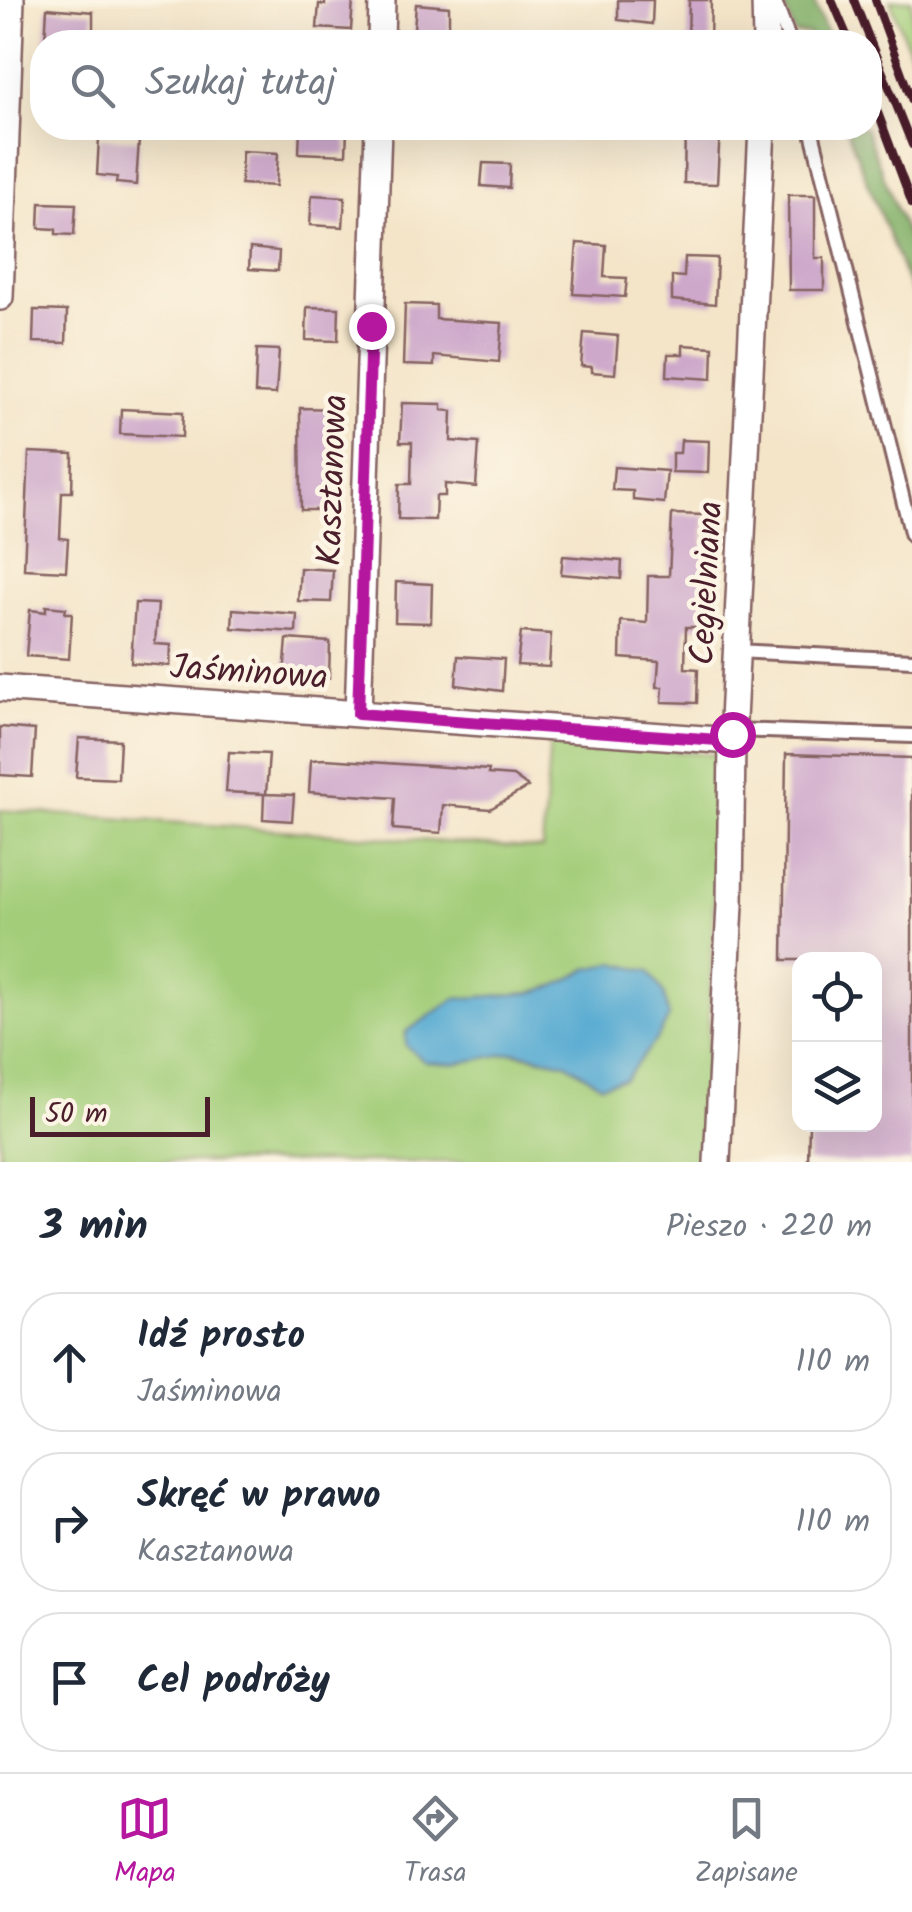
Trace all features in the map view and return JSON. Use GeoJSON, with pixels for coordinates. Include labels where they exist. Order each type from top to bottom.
{"type":"FeatureCollection","features":[{"type":"Feature","properties":{"kind":"street"},"geometry":{"type":"LineString","coordinates":[[0,297],[11,0]]}},
{"type":"Feature","properties":{"kind":"street"},"geometry":{"type":"LineString","coordinates":[[381,30],[382,0]]}},
{"type":"Feature","properties":{"kind":"street"},"geometry":{"type":"LineString","coordinates":[[765,0],[766,30]]}},
{"type":"Feature","properties":{"kind":"street","name":"Kasztanowa"},"geometry":{"type":"LineString","coordinates":[[358,714],[378,140]]}},
{"type":"Feature","properties":{"kind":"street","name":"Cegielniana"},"geometry":{"type":"LineString","coordinates":[[717,1162],[730,905],[732,736],[761,140]]}},
{"type":"Feature","properties":{"kind":"street","name":"Jaśminowa"},"geometry":{"type":"LineString","coordinates":[[0,688],[732,736]]}},
{"type":"Feature","properties":{"kind":"lane"},"geometry":{"type":"LineString","coordinates":[[774,0],[785,30]]}},
{"type":"Feature","properties":{"kind":"lane"},"geometry":{"type":"LineString","coordinates":[[814,140],[912,536]]}},
{"type":"Feature","properties":{"kind":"lane"},"geometry":{"type":"LineString","coordinates":[[736,651],[912,660]]}},
{"type":"Feature","properties":{"kind":"lane"},"geometry":{"type":"LineString","coordinates":[[732,736],[912,736]]}},
{"type":"Feature","properties":{"kind":"green space"},"geometry":{"type":"Polygon","coordinates":[[[782,0],[813,0],[826,30],[793,30],[782,0]]]}},
{"type":"Feature","properties":{"kind":"green space"},"geometry":{"type":"Polygon","coordinates":[[[890,0],[912,0],[912,58],[890,0]]]}},
{"type":"Feature","properties":{"kind":"green space"},"geometry":{"type":"Polygon","coordinates":[[[851,140],[870,140],[912,249],[912,294],[851,140]]]}},
{"type":"Feature","properties":{"kind":"green space"},"geometry":{"type":"Polygon","coordinates":[[[550,741],[720,755],[703,1162],[0,1162],[0,810],[542,849],[550,741]],[[588,969],[558,985],[530,993],[455,999],[406,1032],[566,1063],[601,1085],[625,1079],[634,1064],[588,969]]]}},
{"type":"Feature","properties":{"kind":"water"},"geometry":{"type":"Polygon","coordinates":[[[614,963],[649,971],[664,994],[669,1017],[625,1079],[601,1085],[566,1063],[516,1052],[454,1064],[425,1062],[406,1046],[406,1032],[455,999],[530,993],[558,985],[588,969],[614,963]]]}},
{"type":"Feature","properties":{"kind":"building"},"geometry":{"type":"Polygon","coordinates":[[[325,0],[353,0],[351,30],[317,28],[319,4],[325,5],[325,0]]]}},
{"type":"Feature","properties":{"kind":"building"},"geometry":{"type":"Polygon","coordinates":[[[618,0],[653,0],[652,24],[618,20],[618,0]]]}},
{"type":"Feature","properties":{"kind":"building"},"geometry":{"type":"Polygon","coordinates":[[[689,0],[711,0],[710,30],[688,30],[689,0]]]}},
{"type":"Feature","properties":{"kind":"building"},"geometry":{"type":"Polygon","coordinates":[[[416,4],[449,7],[449,30],[414,30],[416,4]]]}},
{"type":"Feature","properties":{"kind":"building"},"geometry":{"type":"Polygon","coordinates":[[[47,8],[93,12],[93,30],[46,30],[47,8]]]}},
{"type":"Feature","properties":{"kind":"building"},"geometry":{"type":"Polygon","coordinates":[[[99,140],[139,140],[136,185],[116,183],[117,177],[97,175],[99,140]]]}},
{"type":"Feature","properties":{"kind":"building"},"geometry":{"type":"Polygon","coordinates":[[[300,140],[347,140],[346,155],[299,153],[300,140]]]}},
{"type":"Feature","properties":{"kind":"building"},"geometry":{"type":"Polygon","coordinates":[[[685,140],[719,140],[717,184],[684,183],[685,140]]]}},
{"type":"Feature","properties":{"kind":"building"},"geometry":{"type":"Polygon","coordinates":[[[242,151],[278,153],[276,186],[241,184],[242,151]]]}},
{"type":"Feature","properties":{"kind":"building"},"geometry":{"type":"Polygon","coordinates":[[[483,163],[510,164],[509,188],[481,186],[483,163]]]}},
{"type":"Feature","properties":{"kind":"building"},"geometry":{"type":"Polygon","coordinates":[[[312,195],[345,197],[343,227],[310,225],[312,195]]]}},
{"type":"Feature","properties":{"kind":"building"},"geometry":{"type":"Polygon","coordinates":[[[788,195],[815,195],[815,258],[824,258],[824,290],[789,290],[788,195]]]}},
{"type":"Feature","properties":{"kind":"building"},"geometry":{"type":"Polygon","coordinates":[[[40,203],[76,204],[74,235],[39,228],[40,203]]]}},
{"type":"Feature","properties":{"kind":"building"},"geometry":{"type":"Polygon","coordinates":[[[577,243],[606,245],[604,277],[627,278],[625,297],[573,294],[577,243]]]}},
{"type":"Feature","properties":{"kind":"building"},"geometry":{"type":"Polygon","coordinates":[[[250,248],[279,251],[278,271],[249,269],[250,248]]]}},
{"type":"Feature","properties":{"kind":"building"},"geometry":{"type":"Polygon","coordinates":[[[685,257],[717,258],[715,304],[672,300],[672,276],[684,277],[685,257]]]}},
{"type":"Feature","properties":{"kind":"building"},"geometry":{"type":"Polygon","coordinates":[[[405,304],[436,305],[436,319],[502,323],[499,362],[434,356],[434,366],[403,365],[405,304]]]}},
{"type":"Feature","properties":{"kind":"building"},"geometry":{"type":"Polygon","coordinates":[[[307,307],[339,308],[338,341],[306,340],[307,307]]]}},
{"type":"Feature","properties":{"kind":"building"},"geometry":{"type":"Polygon","coordinates":[[[34,310],[67,311],[66,343],[33,342],[34,310]]]}},
{"type":"Feature","properties":{"kind":"building"},"geometry":{"type":"Polygon","coordinates":[[[584,333],[618,336],[615,374],[592,372],[592,367],[581,366],[584,333]]]}},
{"type":"Feature","properties":{"kind":"building"},"geometry":{"type":"Polygon","coordinates":[[[683,345],[713,347],[712,379],[667,376],[668,354],[683,354],[683,345]]]}},
{"type":"Feature","properties":{"kind":"building"},"geometry":{"type":"Polygon","coordinates":[[[257,349],[279,350],[276,394],[255,393],[257,349]]]}},
{"type":"Feature","properties":{"kind":"building"},"geometry":{"type":"Polygon","coordinates":[[[402,403],[442,404],[442,410],[452,411],[451,441],[479,443],[476,487],[445,484],[445,496],[436,496],[435,520],[398,519],[399,484],[411,484],[412,442],[400,442],[402,403]]]}},
{"type":"Feature","properties":{"kind":"building"},"geometry":{"type":"Polygon","coordinates":[[[300,408],[336,409],[334,510],[301,510],[300,408]]]}},
{"type":"Feature","properties":{"kind":"building"},"geometry":{"type":"Polygon","coordinates":[[[121,409],[183,412],[182,437],[120,434],[121,409]]]}},
{"type":"Feature","properties":{"kind":"building"},"geometry":{"type":"Polygon","coordinates":[[[681,440],[709,441],[708,473],[672,472],[672,453],[680,453],[681,440]]]}},
{"type":"Feature","properties":{"kind":"building"},"geometry":{"type":"Polygon","coordinates":[[[29,452],[73,454],[72,492],[62,492],[60,538],[68,539],[66,571],[24,569],[29,452]]]}},
{"type":"Feature","properties":{"kind":"building"},"geometry":{"type":"Polygon","coordinates":[[[614,467],[667,471],[664,503],[633,500],[633,491],[612,490],[614,467]]]}},
{"type":"Feature","properties":{"kind":"building"},"geometry":{"type":"Polygon","coordinates":[[[672,514],[705,515],[701,627],[686,627],[685,668],[698,669],[697,703],[662,702],[663,687],[657,687],[659,661],[620,658],[621,621],[647,623],[648,576],[669,576],[672,514]]]}},
{"type":"Feature","properties":{"kind":"building"},"geometry":{"type":"Polygon","coordinates":[[[563,556],[622,561],[621,579],[561,574],[563,556]]]}},
{"type":"Feature","properties":{"kind":"building"},"geometry":{"type":"Polygon","coordinates":[[[300,568],[333,570],[331,602],[298,601],[300,568]]]}},
{"type":"Feature","properties":{"kind":"building"},"geometry":{"type":"Polygon","coordinates":[[[396,582],[432,584],[431,623],[395,622],[396,582]]]}},
{"type":"Feature","properties":{"kind":"building"},"geometry":{"type":"Polygon","coordinates":[[[135,603],[158,604],[155,644],[171,645],[170,666],[131,663],[135,603]]]}},
{"type":"Feature","properties":{"kind":"building"},"geometry":{"type":"Polygon","coordinates":[[[46,606],[66,608],[65,613],[72,613],[69,659],[26,656],[30,610],[46,612],[46,606]]]}},
{"type":"Feature","properties":{"kind":"building"},"geometry":{"type":"Polygon","coordinates":[[[233,609],[297,614],[296,632],[232,628],[233,609]]]}},
{"type":"Feature","properties":{"kind":"building"},"geometry":{"type":"Polygon","coordinates":[[[521,632],[551,634],[549,667],[517,665],[521,632]]]}},
{"type":"Feature","properties":{"kind":"building"},"geometry":{"type":"Polygon","coordinates":[[[287,639],[330,642],[329,678],[284,675],[287,639]]]}},
{"type":"Feature","properties":{"kind":"building"},"geometry":{"type":"Polygon","coordinates":[[[458,656],[504,659],[502,691],[456,685],[458,656]]]}},
{"type":"Feature","properties":{"kind":"building"},"geometry":{"type":"Polygon","coordinates":[[[0,727],[35,730],[32,777],[0,775],[0,727]]]}},
{"type":"Feature","properties":{"kind":"building"},"geometry":{"type":"Polygon","coordinates":[[[79,738],[120,740],[118,779],[76,777],[79,738]]]}},
{"type":"Feature","properties":{"kind":"building"},"geometry":{"type":"Polygon","coordinates":[[[229,752],[269,754],[266,794],[294,795],[292,821],[263,819],[264,794],[226,792],[229,752]]]}},
{"type":"Feature","properties":{"kind":"building"},"geometry":{"type":"Polygon","coordinates":[[[786,754],[912,758],[912,1162],[808,1162],[809,1132],[882,1132],[882,952],[792,952],[792,960],[783,960],[786,754]]]}},
{"type":"Feature","properties":{"kind":"building"},"geometry":{"type":"Polygon","coordinates":[[[311,760],[489,770],[488,774],[513,776],[528,787],[490,809],[443,805],[441,833],[393,829],[395,798],[309,792],[311,760]]]}},
{"type":"Feature","properties":{"kind":"railway"},"geometry":{"type":"LineString","coordinates":[[832,0],[845,30]]}},
{"type":"Feature","properties":{"kind":"railway"},"geometry":{"type":"LineString","coordinates":[[854,0],[866,30]]}},
{"type":"Feature","properties":{"kind":"railway"},"geometry":{"type":"LineString","coordinates":[[875,0],[912,101]]}},
{"type":"Feature","properties":{"kind":"railway"},"geometry":{"type":"LineString","coordinates":[[882,70],[912,145]]}},
{"type":"Feature","properties":{"kind":"railway"},"geometry":{"type":"LineString","coordinates":[[882,123],[912,204]]}},
{"type":"Feature","properties":{"kind":"route"},"geometry":{"type":"LineString","coordinates":[[371,326],[358,714],[732,741],[732,734]]}}]}
